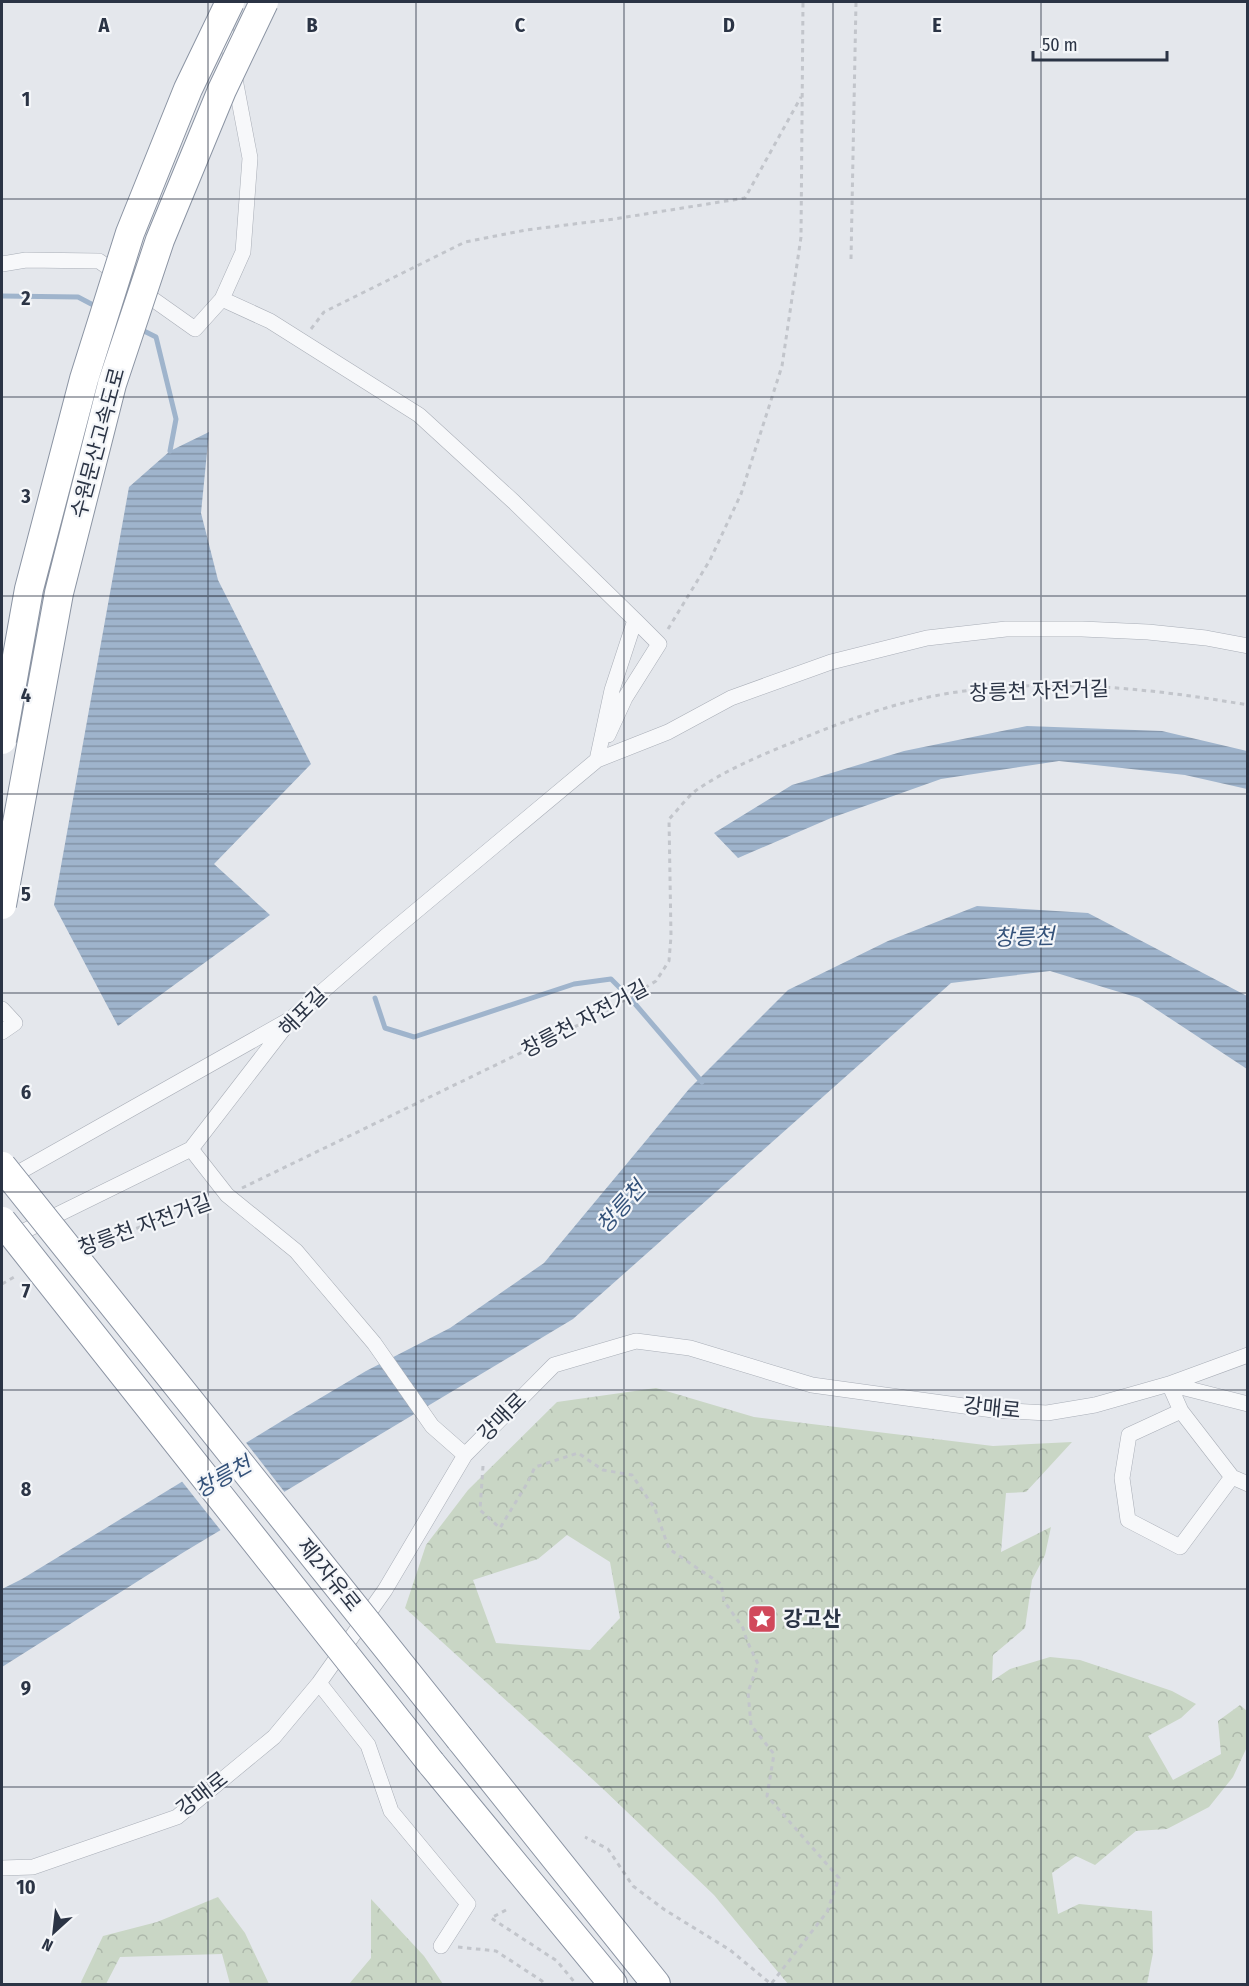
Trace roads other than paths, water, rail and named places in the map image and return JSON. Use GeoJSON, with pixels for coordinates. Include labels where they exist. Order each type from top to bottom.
{"type":"FeatureCollection","features":[{"type":"Feature","properties":{"kind":"highway","name":"수원문산고속도로"},"geometry":{"type":"LineString","coordinates":[[2,740],[29,589],[84,379],[130,233],[189,89],[230,2]]}},
{"type":"Feature","properties":{"kind":"highway","name":"수원문산고속도로"},"geometry":{"type":"LineString","coordinates":[[2,905],[59,593],[111,384],[160,240],[222,90],[264,2]]}},
{"type":"Feature","properties":{"kind":"highway","name":"제2자유로"},"geometry":{"type":"LineString","coordinates":[[2,1166],[656,1984]]}},
{"type":"Feature","properties":{"kind":"highway","name":"제2자유로"},"geometry":{"type":"LineString","coordinates":[[2,1221],[431,1763],[613,1984]]}},
{"type":"Feature","properties":{"kind":"street"},"geometry":{"type":"LineString","coordinates":[[2,264],[26,260],[99,261],[195,329],[222,299],[243,252],[250,158],[220,2]]}},
{"type":"Feature","properties":{"kind":"street"},"geometry":{"type":"LineString","coordinates":[[222,299],[270,321],[303,340],[419,415],[514,502],[659,644],[626,699],[597,760]]}},
{"type":"Feature","properties":{"kind":"street"},"geometry":{"type":"LineString","coordinates":[[597,760],[612,690],[635,620]]}},
{"type":"Feature","properties":{"kind":"street"},"geometry":{"type":"LineString","coordinates":[[597,760],[668,732],[731,698],[831,662],[927,638],[1006,629],[1082,629],[1171,634],[1248,646]]}},
{"type":"Feature","properties":{"kind":"street","name":"해포길"},"geometry":{"type":"LineString","coordinates":[[2,1242],[191,1149],[292,1018],[597,760]]}},
{"type":"Feature","properties":{"kind":"street"},"geometry":{"type":"LineString","coordinates":[[2,1009],[15,1023],[2,1032]]}},
{"type":"Feature","properties":{"kind":"street"},"geometry":{"type":"LineString","coordinates":[[2,1182],[292,1018]]}},
{"type":"Feature","properties":{"kind":"street"},"geometry":{"type":"LineString","coordinates":[[191,1149],[227,1195],[296,1251],[374,1343],[432,1426],[465,1455]]}},
{"type":"Feature","properties":{"kind":"street","name":"강매로"},"geometry":{"type":"LineString","coordinates":[[2,1868],[33,1867],[177,1816],[274,1737],[319,1683],[385,1590],[465,1455],[554,1365],[636,1341],[690,1348],[812,1385],[993,1410],[1047,1413],[1095,1406],[1169,1384],[1248,1355]]}},
{"type":"Feature","properties":{"kind":"street"},"geometry":{"type":"LineString","coordinates":[[1169,1384],[1248,1404]]}},
{"type":"Feature","properties":{"kind":"street"},"geometry":{"type":"LineString","coordinates":[[1169,1384],[1181,1411],[1232,1477],[1248,1484]]}},
{"type":"Feature","properties":{"kind":"street"},"geometry":{"type":"LineString","coordinates":[[1181,1411],[1129,1435],[1122,1478],[1128,1520],[1180,1547],[1232,1477]]}},
{"type":"Feature","properties":{"kind":"street"},"geometry":{"type":"LineString","coordinates":[[319,1683],[368,1745],[391,1811],[468,1904],[441,1946]]}},
{"type":"Feature","properties":{"kind":"water"},"geometry":{"type":"Polygon","coordinates":[[[209,432],[201,513],[218,580],[311,764],[214,864],[270,915],[118,1026],[54,905],[129,487],[170,451],[209,432]]]}},
{"type":"Feature","properties":{"kind":"water"},"geometry":{"type":"Polygon","coordinates":[[[1027,726],[1162,731],[1247,751],[1247,789],[1185,775],[1059,761],[941,779],[831,818],[738,858],[714,833],[792,785],[904,751],[1027,726]]]}},
{"type":"Feature","properties":{"kind":"water","name":"창릉천"},"geometry":{"type":"Polygon","coordinates":[[[977,906],[1088,913],[1247,996],[1247,1069],[1139,998],[1050,971],[951,983],[573,1319],[184,1552],[2,1667],[2,1589],[366,1371],[450,1328],[544,1263],[689,1089],[788,990],[888,941],[977,906]]]}},
{"type":"Feature","properties":{"kind":"waterway"},"geometry":{"type":"LineString","coordinates":[[2,296],[78,297],[97,307]]}},
{"type":"Feature","properties":{"kind":"waterway"},"geometry":{"type":"LineString","coordinates":[[140,329],[156,337],[176,419],[170,451]]}},
{"type":"Feature","properties":{"kind":"waterway"},"geometry":{"type":"LineString","coordinates":[[375,998],[385,1028],[414,1037],[574,984],[611,979],[702,1082]]}},
{"type":"Feature","properties":{"kind":"place","name":"강고산"},"geometry":{"type":"Point","coordinates":[762,1619]}}]}
